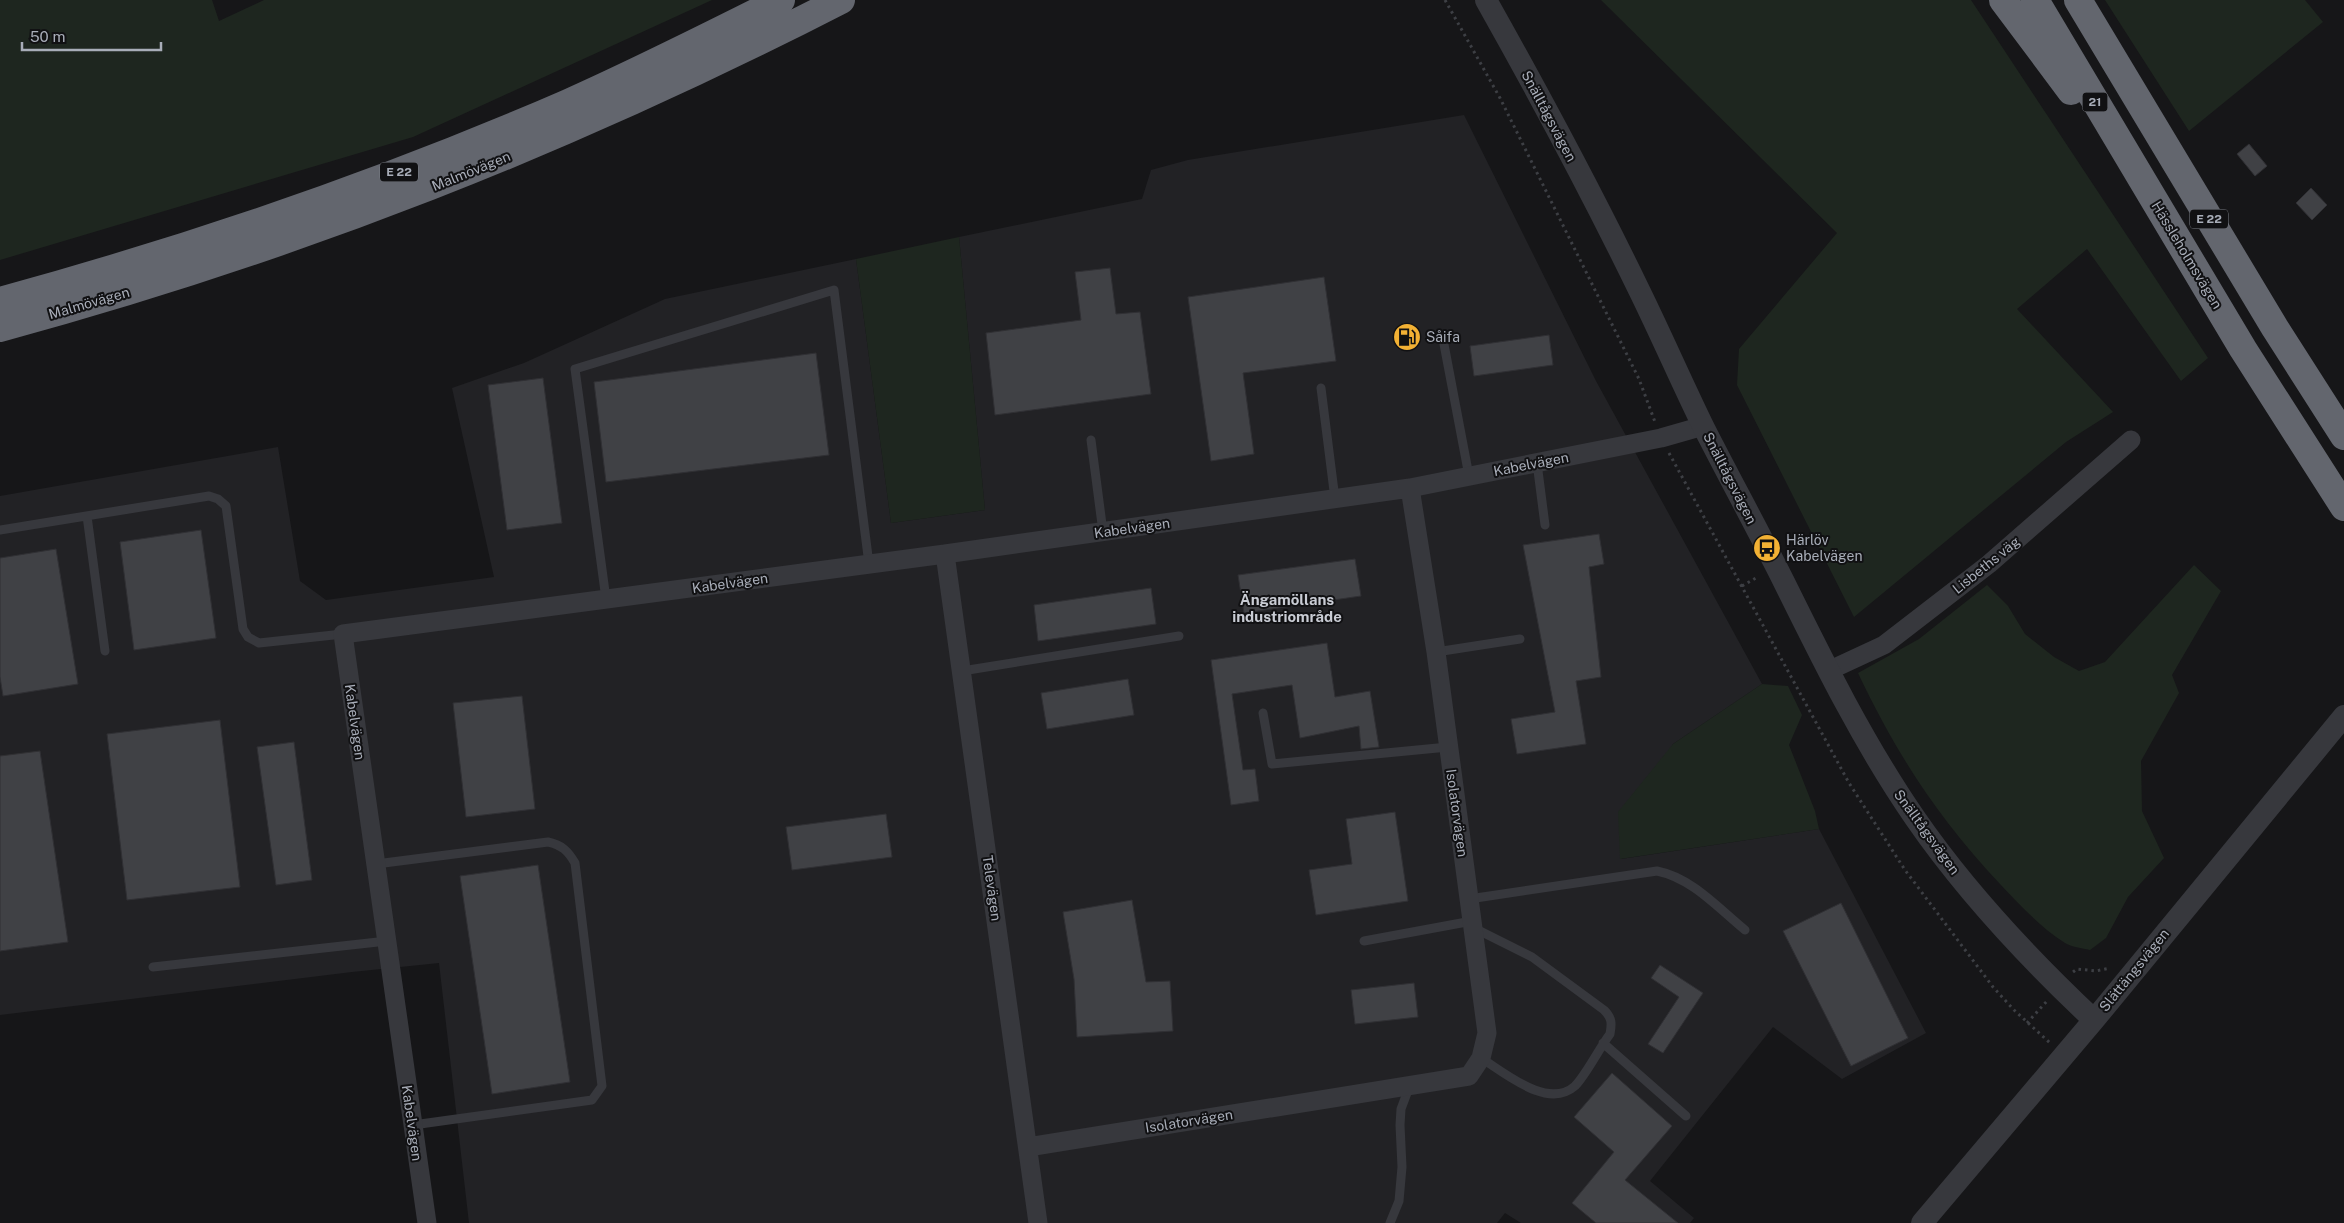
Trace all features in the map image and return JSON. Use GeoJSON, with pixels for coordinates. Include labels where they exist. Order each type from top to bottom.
{"type":"FeatureCollection","features":[{"type":"Feature","properties":{"kind":"highway","name":"Malmövägen"},"geometry":{"type":"LineString","coordinates":[[0,301],[94,275],[223,235],[385,177],[569,102],[781,0]]}},
{"type":"Feature","properties":{"kind":"highway","name":"Malmövägen"},"geometry":{"type":"LineString","coordinates":[[0,328],[103,300],[231,260],[394,202],[580,125],[731,56],[841,0]]}},
{"type":"Feature","properties":{"kind":"highway","name":"E 22"},"geometry":{"type":"LineString","coordinates":[[2003,0],[2156,204]]}},
{"type":"Feature","properties":{"kind":"highway","name":"Hässleholmsvägen"},"geometry":{"type":"LineString","coordinates":[[2035,0],[2243,349],[2344,507]]}},
{"type":"Feature","properties":{"kind":"highway","name":"E 22"},"geometry":{"type":"LineString","coordinates":[[2078,0],[2275,328],[2344,436]]}},
{"type":"Feature","properties":{"kind":"street","name":"Snälltågsvägen"},"geometry":{"type":"LineString","coordinates":[[1486,0],[1545,106],[1640,291],[1703,426],[1828,671],[1876,757],[1916,819],[1963,882],[2006,933],[2059,988],[2094,1020]]}},
{"type":"Feature","properties":{"kind":"street","name":"Kabelvägen"},"geometry":{"type":"LineString","coordinates":[[427,1223],[343,634],[945,554],[1410,488],[1661,438],[1703,426]]}},
{"type":"Feature","properties":{"kind":"street","name":"Lisbeths väg"},"geometry":{"type":"LineString","coordinates":[[1828,671],[1884,645],[1989,564],[2131,440]]}},
{"type":"Feature","properties":{"kind":"street","name":"Isolatorvägen"},"geometry":{"type":"LineString","coordinates":[[1028,1147],[1469,1076],[1481,1058],[1487,1033],[1436,652],[1410,488]]}},
{"type":"Feature","properties":{"kind":"street","name":"Televägen"},"geometry":{"type":"LineString","coordinates":[[945,554],[1038,1223]]}},
{"type":"Feature","properties":{"kind":"street","name":"Slättängsvägen"},"geometry":{"type":"LineString","coordinates":[[1922,1223],[2094,1020],[2344,716]]}},
{"type":"Feature","properties":{"kind":"lane"},"geometry":{"type":"LineString","coordinates":[[606,599],[574,369],[834,290],[869,564]]}},
{"type":"Feature","properties":{"kind":"lane"},"geometry":{"type":"LineString","coordinates":[[1442,339],[1469,476]]}},
{"type":"Feature","properties":{"kind":"lane"},"geometry":{"type":"LineString","coordinates":[[1321,388],[1335,499]]}},
{"type":"Feature","properties":{"kind":"lane"},"geometry":{"type":"LineString","coordinates":[[1091,440],[1103,532]]}},
{"type":"Feature","properties":{"kind":"lane"},"geometry":{"type":"LineString","coordinates":[[1537,463],[1545,525]]}},
{"type":"Feature","properties":{"kind":"lane"},"geometry":{"type":"LineString","coordinates":[[0,530],[209,496],[218,499],[226,506],[243,629],[248,637],[259,643],[343,634]]}},
{"type":"Feature","properties":{"kind":"lane"},"geometry":{"type":"LineString","coordinates":[[87,516],[105,651]]}},
{"type":"Feature","properties":{"kind":"lane"},"geometry":{"type":"LineString","coordinates":[[962,671],[1179,636]]}},
{"type":"Feature","properties":{"kind":"lane"},"geometry":{"type":"LineString","coordinates":[[1436,652],[1520,639]]}},
{"type":"Feature","properties":{"kind":"lane"},"geometry":{"type":"LineString","coordinates":[[1264,714],[1272,764],[1448,747]]}},
{"type":"Feature","properties":{"kind":"lane"},"geometry":{"type":"LineString","coordinates":[[376,864],[548,842],[558,844],[569,852],[575,863],[602,1086],[599,1093],[592,1100],[413,1125]]}},
{"type":"Feature","properties":{"kind":"lane"},"geometry":{"type":"LineString","coordinates":[[1468,899],[1657,871],[1674,874],[1689,883],[1745,930]]}},
{"type":"Feature","properties":{"kind":"lane"},"geometry":{"type":"LineString","coordinates":[[1364,941],[1473,924],[1532,957],[1611,1017],[1610,1034],[1575,1086],[1554,1094],[1541,1094],[1481,1058]]}},
{"type":"Feature","properties":{"kind":"lane"},"geometry":{"type":"LineString","coordinates":[[153,967],[386,941]]}},
{"type":"Feature","properties":{"kind":"lane"},"geometry":{"type":"LineString","coordinates":[[1603,1043],[1686,1116]]}},
{"type":"Feature","properties":{"kind":"lane"},"geometry":{"type":"LineString","coordinates":[[1390,1223],[1400,1194],[1402,1167],[1401,1109],[1410,1085]]}},
{"type":"Feature","properties":{"kind":"path"},"geometry":{"type":"LineString","coordinates":[[1742,586],[1756,578]]}},
{"type":"Feature","properties":{"kind":"path"},"geometry":{"type":"LineString","coordinates":[[2027,1023],[2059,988]]}},
{"type":"Feature","properties":{"kind":"shaded area"},"geometry":{"type":"Polygon","coordinates":[[[0,0],[212,0],[219,21],[264,0],[712,0],[413,137],[0,260],[0,0]]]}},
{"type":"Feature","properties":{"kind":"shaded area"},"geometry":{"type":"Polygon","coordinates":[[[1601,0],[1971,0],[2208,358],[2181,381],[2087,249],[2017,309],[2113,412],[2066,442],[1854,617],[1737,385],[1739,349],[1837,233],[1601,0]]]}},
{"type":"Feature","properties":{"kind":"shaded area"},"geometry":{"type":"Polygon","coordinates":[[[2105,0],[2305,0],[2323,22],[2189,131],[2105,0]]]}},
{"type":"Feature","properties":{"kind":"shaded area"},"geometry":{"type":"Polygon","coordinates":[[[1464,115],[1596,381],[1762,684],[1673,744],[1621,859],[1819,829],[1926,1033],[1842,1079],[1773,1027],[1650,1181],[1694,1218],[1690,1223],[1521,1223],[1505,1213],[1497,1223],[469,1223],[439,963],[0,1015],[0,496],[278,447],[300,581],[326,600],[494,577],[452,388],[524,363],[665,299],[856,259],[891,523],[985,510],[959,237],[1142,199],[1151,170],[1188,160],[1464,115]]]}},
{"type":"Feature","properties":{"kind":"shaded area"},"geometry":{"type":"Polygon","coordinates":[[[959,237],[985,510],[891,523],[856,259],[959,237]]]}},
{"type":"Feature","properties":{"kind":"shaded area"},"geometry":{"type":"Polygon","coordinates":[[[2194,565],[2221,591],[2172,675],[2179,693],[2141,761],[2142,811],[2164,858],[2128,897],[2106,938],[2090,950],[2070,946],[2047,930],[2031,915],[2000,884],[1957,835],[1920,784],[1904,758],[1858,673],[1919,639],[1987,585],[2008,606],[2025,634],[2054,657],[2079,671],[2105,662],[2194,565]]]}},
{"type":"Feature","properties":{"kind":"shaded area"},"geometry":{"type":"Polygon","coordinates":[[[1762,684],[1788,686],[1802,715],[1789,745],[1815,811],[1819,829],[1620,859],[1618,812],[1673,744],[1762,684]]]}},
{"type":"Feature","properties":{"kind":"building"},"geometry":{"type":"Polygon","coordinates":[[[2249,144],[2267,166],[2255,176],[2237,154],[2249,144]]]}},
{"type":"Feature","properties":{"kind":"building"},"geometry":{"type":"Polygon","coordinates":[[[2311,188],[2327,205],[2312,220],[2296,203],[2311,188]]]}},
{"type":"Feature","properties":{"kind":"building"},"geometry":{"type":"Polygon","coordinates":[[[1110,268],[1116,314],[1140,312],[1151,394],[995,415],[986,333],[1081,320],[1075,272],[1110,268]]]}},
{"type":"Feature","properties":{"kind":"building"},"geometry":{"type":"Polygon","coordinates":[[[1324,277],[1336,361],[1243,373],[1254,454],[1211,461],[1188,297],[1324,277]]]}},
{"type":"Feature","properties":{"kind":"building"},"geometry":{"type":"Polygon","coordinates":[[[1549,335],[1553,365],[1474,376],[1470,346],[1549,335]]]}},
{"type":"Feature","properties":{"kind":"building"},"geometry":{"type":"Polygon","coordinates":[[[816,353],[829,455],[606,482],[594,382],[816,353]]]}},
{"type":"Feature","properties":{"kind":"building"},"geometry":{"type":"Polygon","coordinates":[[[543,378],[562,523],[507,530],[488,385],[543,378]]]}},
{"type":"Feature","properties":{"kind":"building"},"geometry":{"type":"Polygon","coordinates":[[[201,530],[216,638],[134,650],[120,542],[201,530]]]}},
{"type":"Feature","properties":{"kind":"building"},"geometry":{"type":"Polygon","coordinates":[[[1599,534],[1604,564],[1589,567],[1601,677],[1576,681],[1586,744],[1517,754],[1511,719],[1555,712],[1523,545],[1599,534]]]}},
{"type":"Feature","properties":{"kind":"building"},"geometry":{"type":"Polygon","coordinates":[[[56,549],[78,684],[3,696],[0,677],[0,558],[56,549]]]}},
{"type":"Feature","properties":{"kind":"building"},"geometry":{"type":"Polygon","coordinates":[[[1355,559],[1361,596],[1244,613],[1238,575],[1355,559]]]}},
{"type":"Feature","properties":{"kind":"building"},"geometry":{"type":"Polygon","coordinates":[[[1151,588],[1156,624],[1038,641],[1034,605],[1151,588]]]}},
{"type":"Feature","properties":{"kind":"building"},"geometry":{"type":"Polygon","coordinates":[[[1327,643],[1335,697],[1370,691],[1379,747],[1361,749],[1359,726],[1300,738],[1292,685],[1232,694],[1243,770],[1255,769],[1259,801],[1231,805],[1211,660],[1327,643]]]}},
{"type":"Feature","properties":{"kind":"building"},"geometry":{"type":"Polygon","coordinates":[[[1128,679],[1134,715],[1047,729],[1041,693],[1128,679]]]}},
{"type":"Feature","properties":{"kind":"building"},"geometry":{"type":"Polygon","coordinates":[[[522,696],[535,809],[466,817],[453,703],[522,696]]]}},
{"type":"Feature","properties":{"kind":"building"},"geometry":{"type":"Polygon","coordinates":[[[220,720],[240,887],[127,900],[107,734],[220,720]]]}},
{"type":"Feature","properties":{"kind":"building"},"geometry":{"type":"Polygon","coordinates":[[[294,742],[312,880],[276,885],[257,747],[294,742]]]}},
{"type":"Feature","properties":{"kind":"building"},"geometry":{"type":"Polygon","coordinates":[[[40,751],[68,942],[0,951],[0,756],[40,751]]]}},
{"type":"Feature","properties":{"kind":"building"},"geometry":{"type":"Polygon","coordinates":[[[1395,812],[1408,901],[1316,915],[1309,870],[1352,864],[1346,819],[1395,812]]]}},
{"type":"Feature","properties":{"kind":"building"},"geometry":{"type":"Polygon","coordinates":[[[886,814],[892,857],[792,870],[786,827],[886,814]]]}},
{"type":"Feature","properties":{"kind":"building"},"geometry":{"type":"Polygon","coordinates":[[[538,865],[570,1082],[492,1094],[460,876],[538,865]]]}},
{"type":"Feature","properties":{"kind":"building"},"geometry":{"type":"Polygon","coordinates":[[[1132,900],[1146,982],[1170,981],[1173,1031],[1077,1037],[1074,979],[1063,912],[1132,900]]]}},
{"type":"Feature","properties":{"kind":"building"},"geometry":{"type":"Polygon","coordinates":[[[1841,903],[1908,1038],[1851,1066],[1783,931],[1841,903]]]}},
{"type":"Feature","properties":{"kind":"building"},"geometry":{"type":"Polygon","coordinates":[[[1660,965],[1703,993],[1663,1053],[1648,1044],[1679,997],[1651,978],[1660,965]]]}},
{"type":"Feature","properties":{"kind":"building"},"geometry":{"type":"Polygon","coordinates":[[[1414,983],[1418,1017],[1355,1024],[1351,990],[1414,983]]]}},
{"type":"Feature","properties":{"kind":"building"},"geometry":{"type":"Polygon","coordinates":[[[1612,1073],[1672,1126],[1625,1180],[1678,1223],[1596,1223],[1572,1203],[1614,1152],[1574,1117],[1612,1073]]]}},
{"type":"Feature","properties":{"kind":"place","name":"Såifa"},"geometry":{"type":"Point","coordinates":[1407,337]}},
{"type":"Feature","properties":{"kind":"place","name":"Härlöv Kabelvägen"},"geometry":{"type":"Point","coordinates":[1767,548]}},
{"type":"Feature","properties":{"kind":"district","name":"Ängamöllans industriområde"},"geometry":{"type":"Point","coordinates":[1287,608]}}]}
